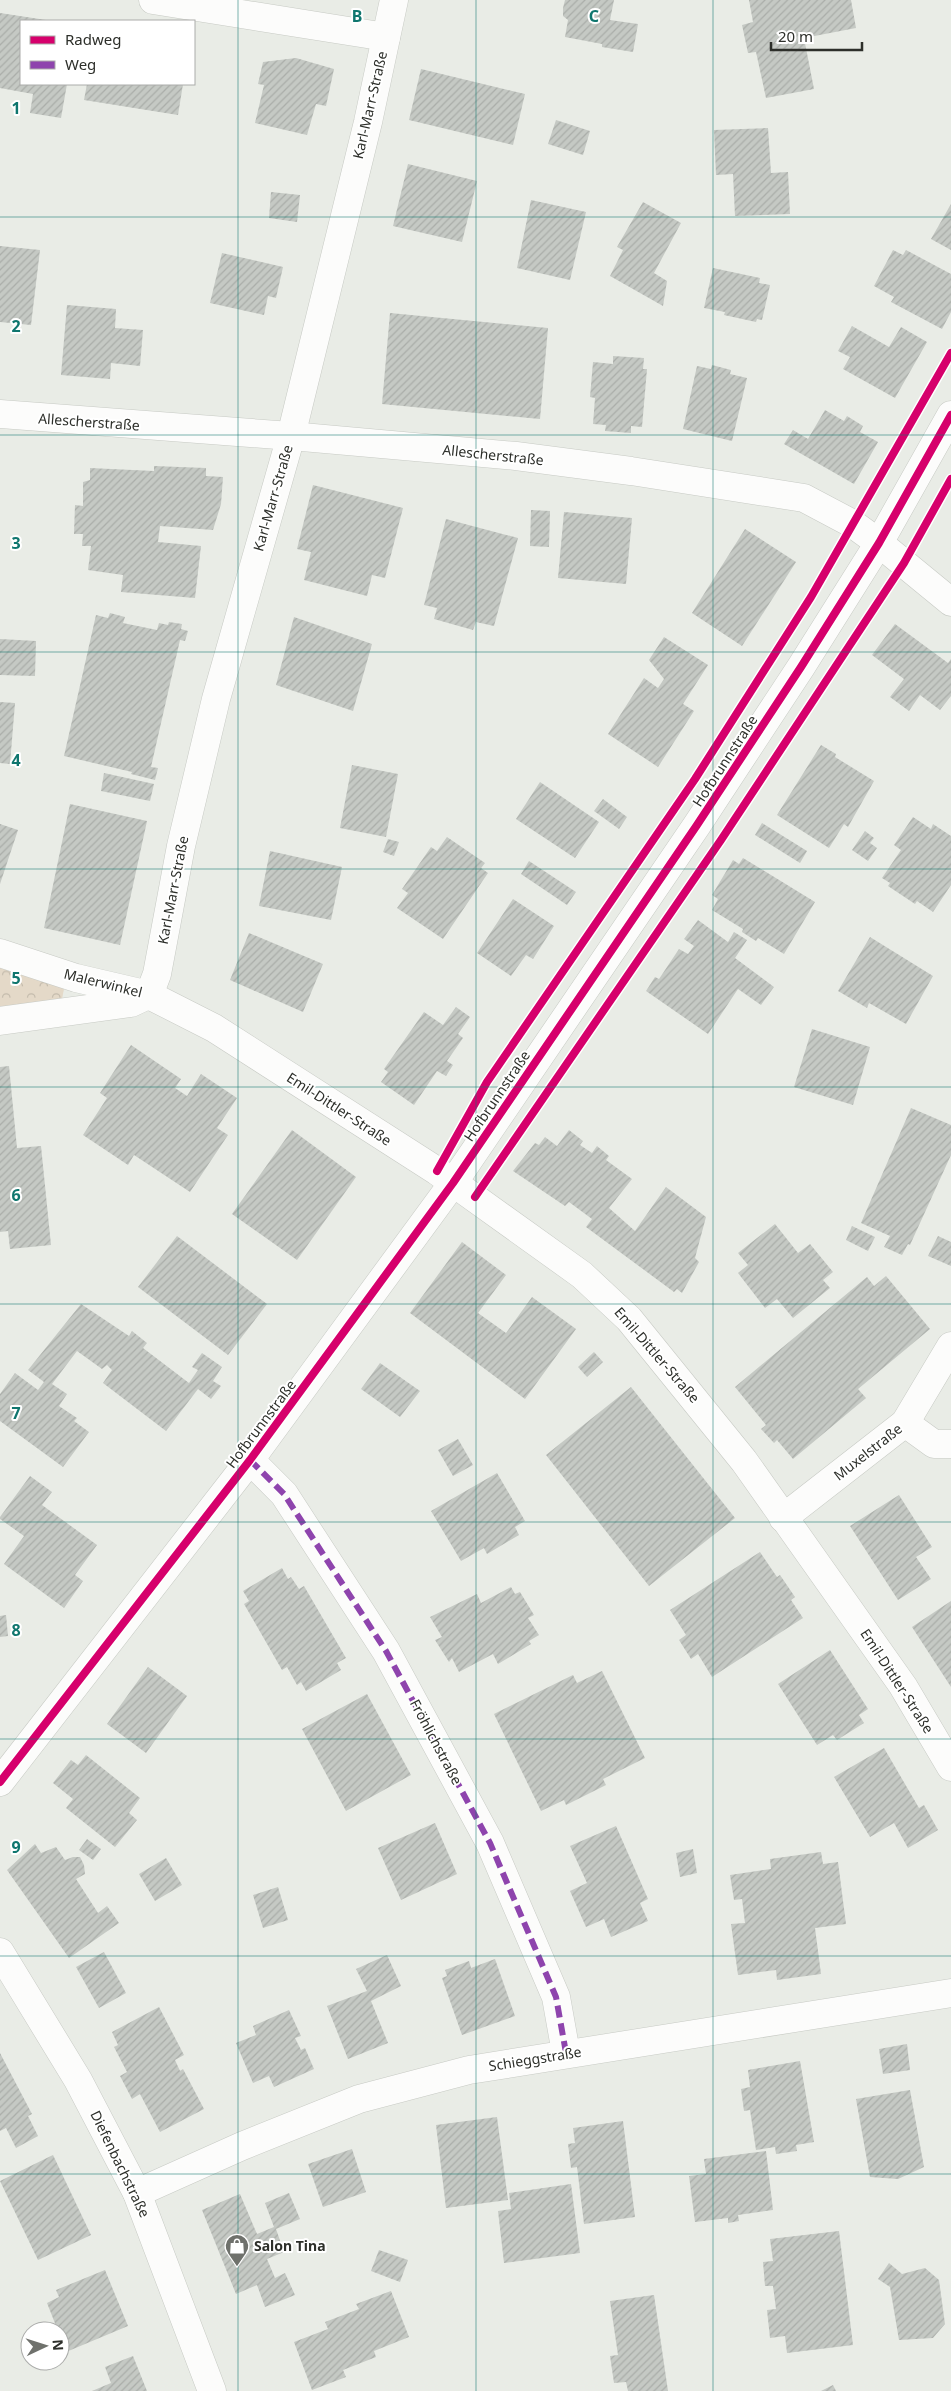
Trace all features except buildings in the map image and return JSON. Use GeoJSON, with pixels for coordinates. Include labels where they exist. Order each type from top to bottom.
{"type":"FeatureCollection","features":[{"type":"Feature","properties":{"kind":"street"},"geometry":{"type":"LineString","coordinates":[[153,0],[386,37]]}},
{"type":"Feature","properties":{"kind":"street","name":"Karl-Marr-Straße"},"geometry":{"type":"LineString","coordinates":[[149,994],[157,974],[182,846],[216,699],[291,436],[368,122],[394,0]]}},
{"type":"Feature","properties":{"kind":"street","name":"Allescherstraße"},"geometry":{"type":"LineString","coordinates":[[0,414],[291,436],[516,456],[631,471],[804,498],[853,524],[879,542],[951,602]]}},
{"type":"Feature","properties":{"kind":"street","name":"Hofbrunnstraße"},"geometry":{"type":"LineString","coordinates":[[0,1782],[250,1460],[453,1182],[697,825],[879,542],[951,415]]}},
{"type":"Feature","properties":{"kind":"street","name":"Malerwinkel"},"geometry":{"type":"LineString","coordinates":[[0,953],[76,978],[149,994]]}},
{"type":"Feature","properties":{"kind":"street","name":"Malerwinkel"},"geometry":{"type":"LineString","coordinates":[[0,1021],[131,1003],[149,994]]}},
{"type":"Feature","properties":{"kind":"street","name":"Emil-Dittler-Straße"},"geometry":{"type":"LineString","coordinates":[[149,994],[214,1028],[453,1182],[582,1275],[629,1318],[744,1461],[903,1686],[951,1767]]}},
{"type":"Feature","properties":{"kind":"street","name":"Muxelstraße"},"geometry":{"type":"LineString","coordinates":[[783,1518],[905,1423],[951,1346]]}},
{"type":"Feature","properties":{"kind":"street"},"geometry":{"type":"LineString","coordinates":[[905,1423],[934,1444],[951,1444]]}},
{"type":"Feature","properties":{"kind":"street","name":"Fröhlichstraße"},"geometry":{"type":"LineString","coordinates":[[250,1460],[284,1494],[386,1651],[490,1843],[556,1997],[566,2053]]}},
{"type":"Feature","properties":{"kind":"street","name":"Diefenbachstraße"},"geometry":{"type":"LineString","coordinates":[[0,1952],[78,2080],[137,2193],[212,2391]]}},
{"type":"Feature","properties":{"kind":"street","name":"Schieggstraße"},"geometry":{"type":"LineString","coordinates":[[137,2193],[242,2146],[359,2099],[469,2070],[951,1993]]}},
{"type":"Feature","properties":{"kind":"green space"},"geometry":{"type":"Polygon","coordinates":[[[0,964],[65,984],[61,1004],[0,1009],[0,964]]]}},
{"type":"Feature","properties":{"kind":"marked path"},"geometry":{"type":"LineString","coordinates":[[250,1460],[284,1494],[386,1651],[490,1843],[556,1997],[566,2053]]}},
{"type":"Feature","properties":{"kind":"cycle path"},"geometry":{"type":"LineString","coordinates":[[437,1171],[487,1082],[695,779],[811,597],[951,353]]}},
{"type":"Feature","properties":{"kind":"cycle path"},"geometry":{"type":"LineString","coordinates":[[0,1782],[250,1460],[453,1183],[697,825],[801,667],[879,543],[951,415]]}},
{"type":"Feature","properties":{"kind":"cycle path"},"geometry":{"type":"LineString","coordinates":[[475,1197],[721,840],[904,563],[951,479]]}},
{"type":"Feature","properties":{"kind":"place","name":"Salon Tina"},"geometry":{"type":"Point","coordinates":[237,2267]}}]}
